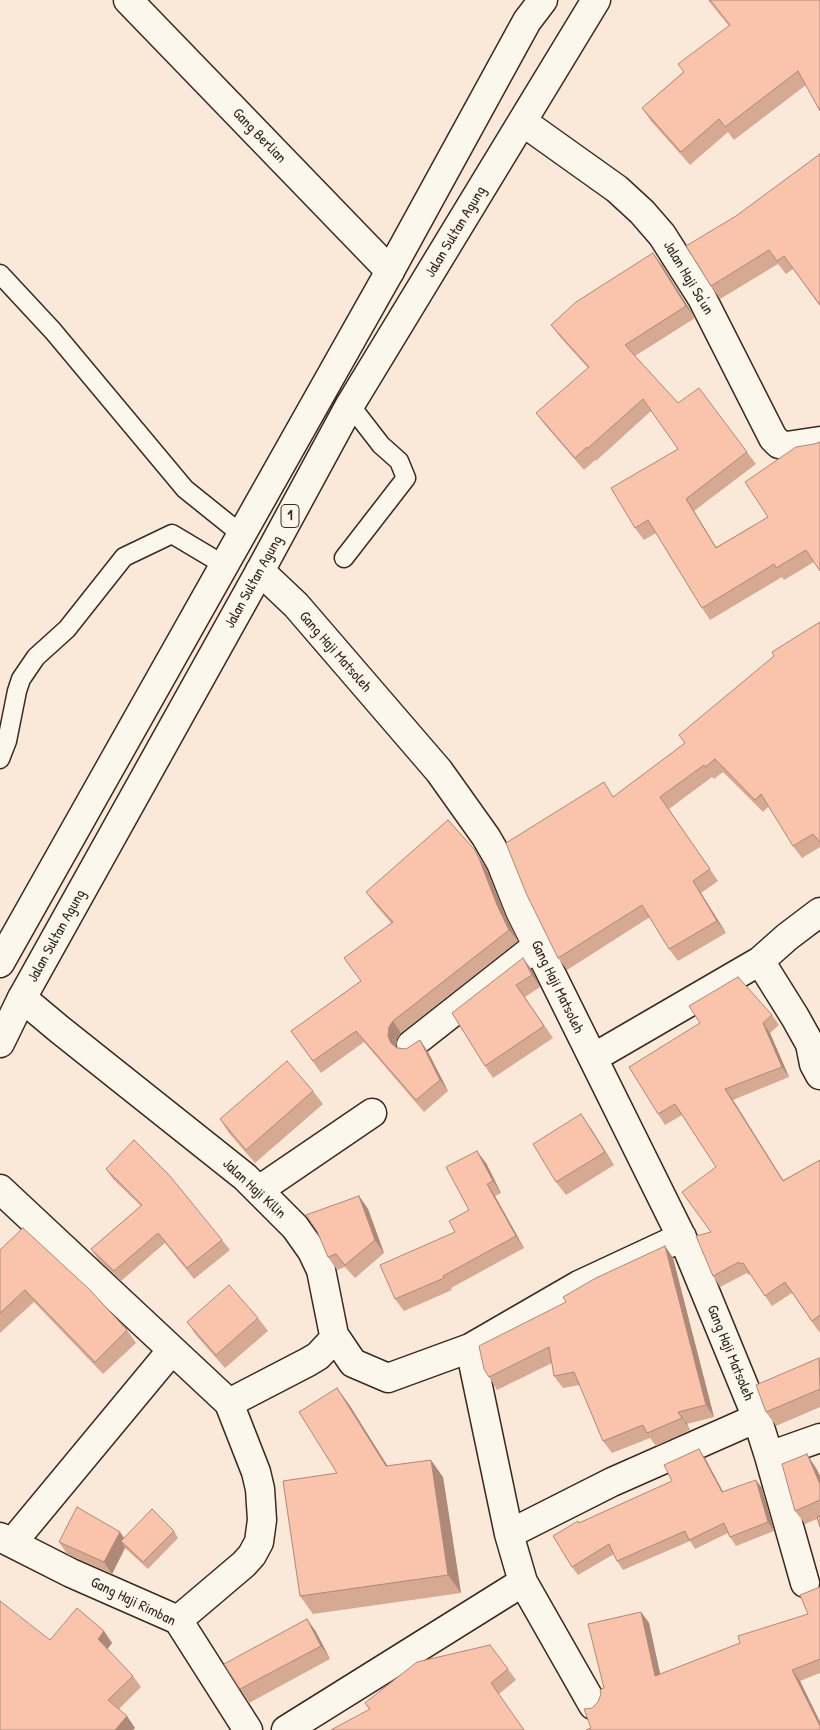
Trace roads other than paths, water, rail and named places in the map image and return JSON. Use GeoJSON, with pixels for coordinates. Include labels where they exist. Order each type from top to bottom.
{"type":"FeatureCollection","features":[{"type":"Feature","properties":{"kind":"main road","name":"Gang Berlian"},"geometry":{"type":"LineString","coordinates":[[128,0],[390,271]]}},
{"type":"Feature","properties":{"kind":"main road","name":"1"},"geometry":{"type":"LineString","coordinates":[[0,963],[390,271],[527,21],[543,0]]}},
{"type":"Feature","properties":{"kind":"main road","name":"Jalan Sultan Agung"},"geometry":{"type":"LineString","coordinates":[[0,1043],[22,998],[260,571],[350,404],[596,0]]}},
{"type":"Feature","properties":{"kind":"main road","name":"Jalan Haji Sa'un"},"geometry":{"type":"LineString","coordinates":[[523,122],[617,189],[658,230],[684,267],[702,298],[773,438],[779,444],[787,446],[820,441]]}},
{"type":"Feature","properties":{"kind":"main road","name":"Gang Haji Matsoleh"},"geometry":{"type":"LineString","coordinates":[[260,571],[296,606],[440,771],[486,837],[501,863],[520,911],[682,1237],[757,1418],[805,1583]]}},
{"type":"Feature","properties":{"kind":"main road"},"geometry":{"type":"LineString","coordinates":[[593,1058],[760,961],[787,937],[820,912]]}},
{"type":"Feature","properties":{"kind":"main road"},"geometry":{"type":"LineString","coordinates":[[412,1045],[538,945]]}},
{"type":"Feature","properties":{"kind":"main road"},"geometry":{"type":"LineString","coordinates":[[760,961],[810,1044],[814,1064],[820,1075]]}},
{"type":"Feature","properties":{"kind":"main road","name":"Jalan Haji Kilin"},"geometry":{"type":"LineString","coordinates":[[22,998],[245,1177],[295,1227],[312,1252],[321,1270],[334,1335]]}},
{"type":"Feature","properties":{"kind":"main road"},"geometry":{"type":"LineString","coordinates":[[259,1190],[372,1113]]}},
{"type":"Feature","properties":{"kind":"main road"},"geometry":{"type":"LineString","coordinates":[[0,1189],[229,1403],[256,1472],[260,1489],[262,1520],[259,1542],[252,1555],[244,1564],[178,1620]]}},
{"type":"Feature","properties":{"kind":"main road"},"geometry":{"type":"LineString","coordinates":[[334,1335],[353,1362],[388,1378],[470,1348],[579,1285],[682,1237]]}},
{"type":"Feature","properties":{"kind":"main road"},"geometry":{"type":"LineString","coordinates":[[229,1403],[318,1356],[332,1341],[334,1335]]}},
{"type":"Feature","properties":{"kind":"main road"},"geometry":{"type":"LineString","coordinates":[[470,1348],[509,1534],[523,1582],[592,1705]]}},
{"type":"Feature","properties":{"kind":"main road"},"geometry":{"type":"LineString","coordinates":[[6,1540],[172,1350]]}},
{"type":"Feature","properties":{"kind":"main road"},"geometry":{"type":"LineString","coordinates":[[509,1534],[612,1482],[757,1418]]}},
{"type":"Feature","properties":{"kind":"main road"},"geometry":{"type":"LineString","coordinates":[[769,1456],[820,1438]]}},
{"type":"Feature","properties":{"kind":"main road","name":"Gang Haji Rimban"},"geometry":{"type":"LineString","coordinates":[[6,1540],[71,1573],[178,1620],[248,1730]]}},
{"type":"Feature","properties":{"kind":"main road"},"geometry":{"type":"LineString","coordinates":[[286,1730],[523,1582]]}},
{"type":"Feature","properties":{"kind":"lane"},"geometry":{"type":"LineString","coordinates":[[0,274],[53,331],[185,489],[241,534]]}},
{"type":"Feature","properties":{"kind":"lane"},"geometry":{"type":"LineString","coordinates":[[344,558],[406,478],[400,461],[381,445],[350,404]]}},
{"type":"Feature","properties":{"kind":"lane"},"geometry":{"type":"LineString","coordinates":[[0,759],[7,741],[21,679],[36,657],[67,629],[124,558],[172,534],[224,564]]}}]}
